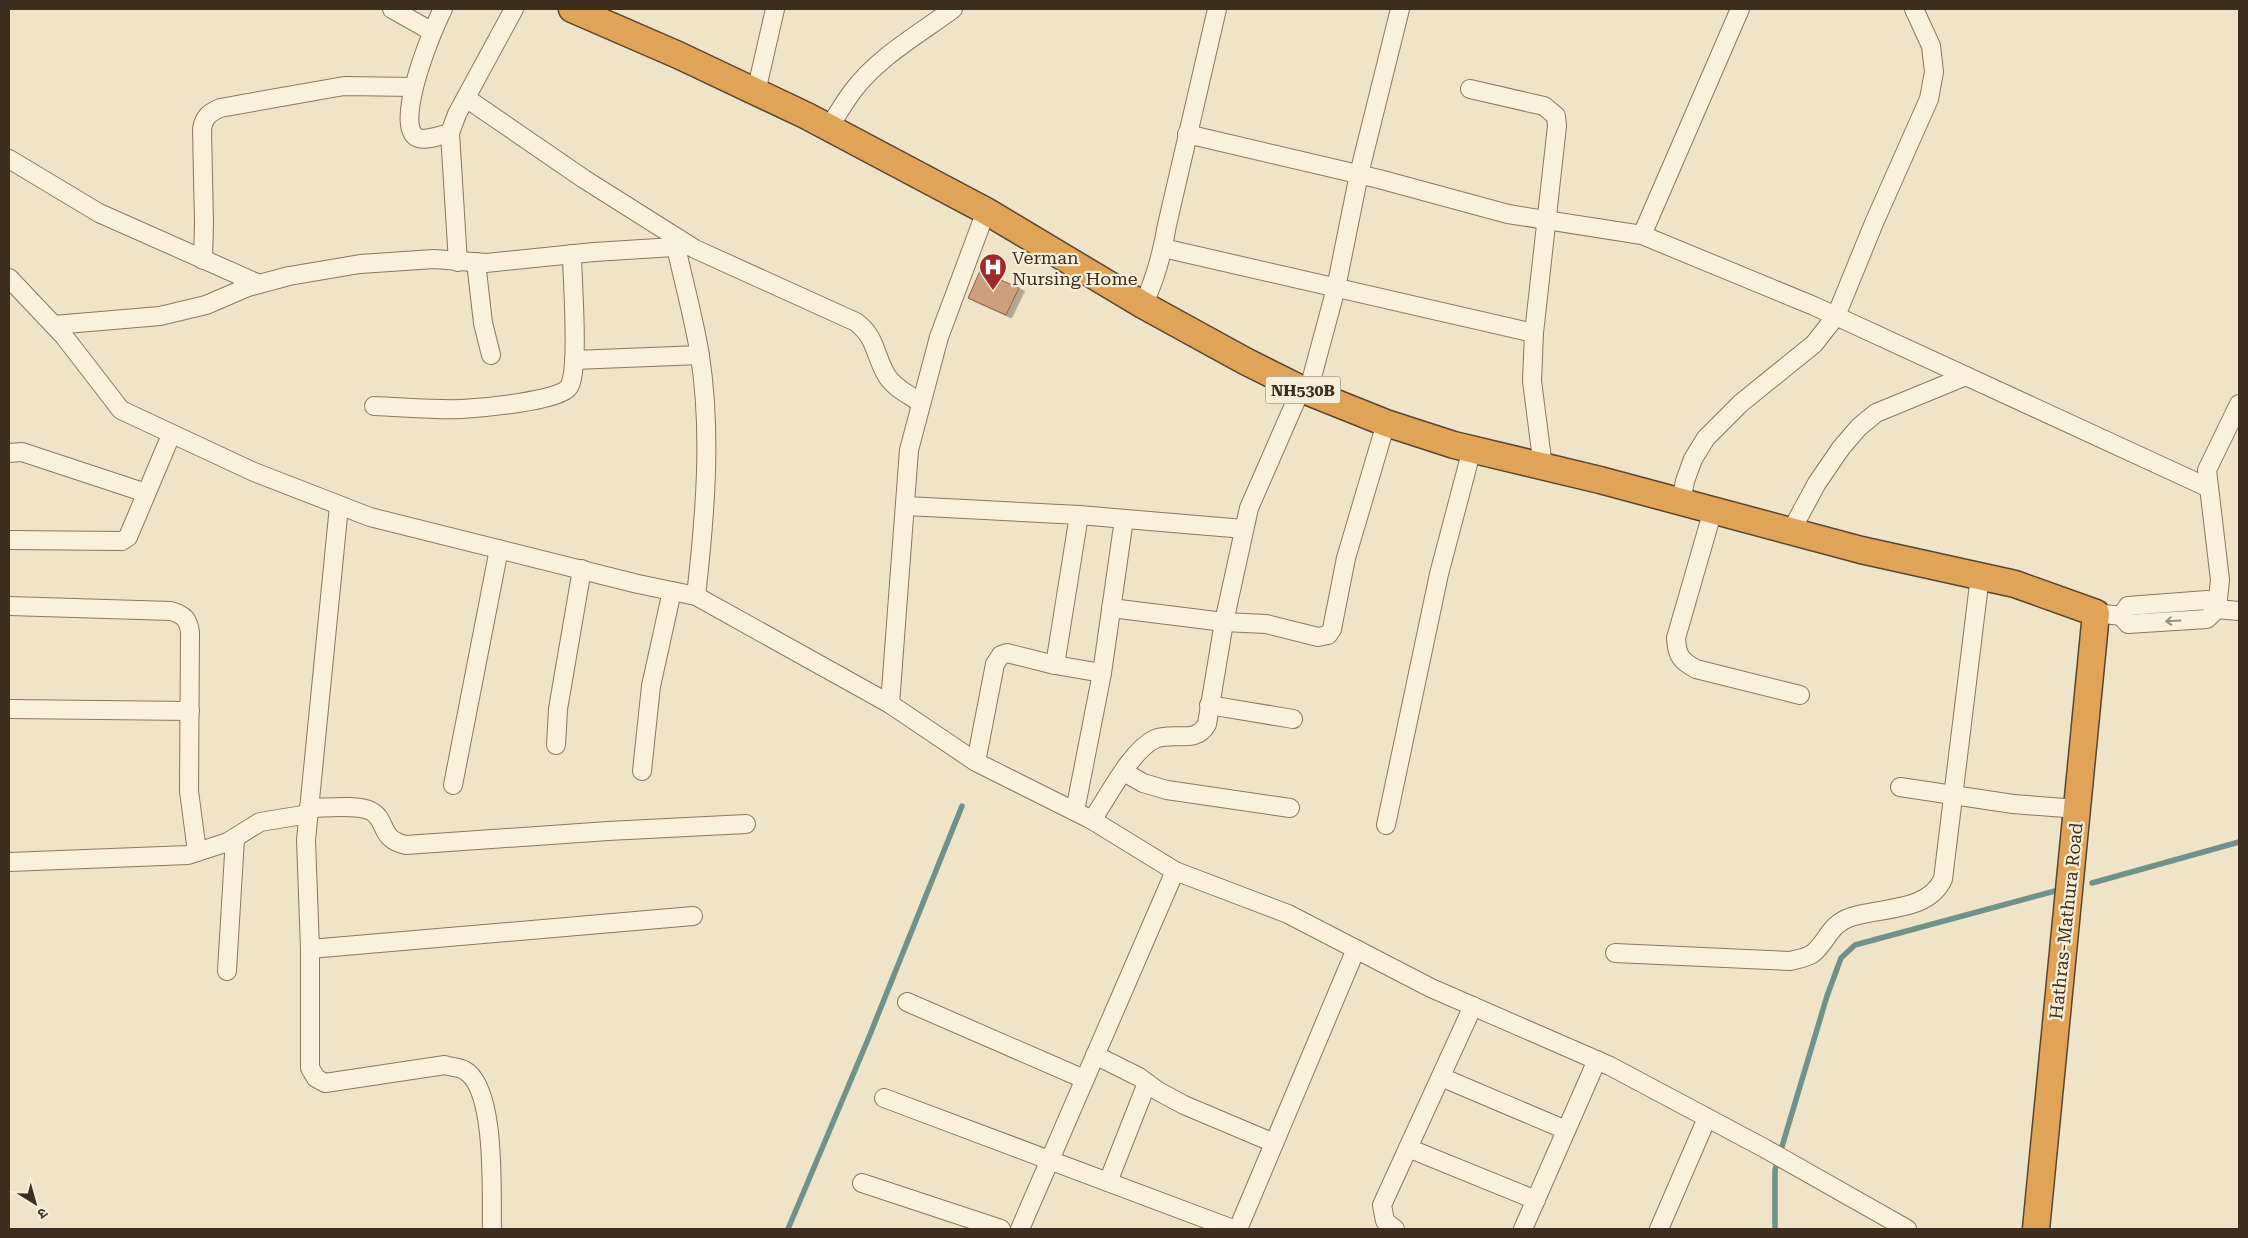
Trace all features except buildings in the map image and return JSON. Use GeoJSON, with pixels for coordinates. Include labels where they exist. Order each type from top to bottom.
{"type":"FeatureCollection","features":[{"type":"Feature","properties":{"kind":"highway","name":"NH530B"},"geometry":{"type":"LineString","coordinates":[[585,11],[829,127],[986,211],[1143,305],[1245,362],[1305,391],[1386,423],[1472,450],[1713,510],[1861,550],[2015,584],[2108,614]]}},
{"type":"Feature","properties":{"kind":"highway","name":"Hathras-Mathura Road"},"geometry":{"type":"LineString","coordinates":[[2041,1224],[2078,809],[2108,614]]}},
{"type":"Feature","properties":{"kind":"street"},"geometry":{"type":"LineString","coordinates":[[392,9],[431,31]]}},
{"type":"Feature","properties":{"kind":"street"},"geometry":{"type":"LineString","coordinates":[[443,9],[431,31],[414,87],[409,121],[411,131],[422,139],[450,133]]}},
{"type":"Feature","properties":{"kind":"street"},"geometry":{"type":"LineString","coordinates":[[458,262],[450,133],[466,98],[514,9]]}},
{"type":"Feature","properties":{"kind":"street"},"geometry":{"type":"LineString","coordinates":[[756,92],[775,9]]}},
{"type":"Feature","properties":{"kind":"street"},"geometry":{"type":"LineString","coordinates":[[829,127],[853,91],[870,74],[902,45],[953,9]]}},
{"type":"Feature","properties":{"kind":"street"},"geometry":{"type":"LineString","coordinates":[[1143,305],[1154,282],[1163,248],[1216,9]]}},
{"type":"Feature","properties":{"kind":"street"},"geometry":{"type":"LineString","coordinates":[[1092,820],[1138,750],[1157,738],[1187,736],[1203,731],[1207,724],[1224,622],[1249,508],[1305,391],[1336,288],[1358,174],[1400,9]]}},
{"type":"Feature","properties":{"kind":"street"},"geometry":{"type":"LineString","coordinates":[[1642,235],[1740,9]]}},
{"type":"Feature","properties":{"kind":"street"},"geometry":{"type":"LineString","coordinates":[[1681,502],[1692,460],[1706,438],[1741,403],[1814,344],[1836,316],[1874,222],[1929,99],[1934,72],[1931,46],[1914,9]]}},
{"type":"Feature","properties":{"kind":"street"},"geometry":{"type":"LineString","coordinates":[[203,260],[202,129],[204,119],[210,112],[220,108],[344,86],[414,87]]}},
{"type":"Feature","properties":{"kind":"street"},"geometry":{"type":"LineString","coordinates":[[1470,89],[1544,106],[1556,116],[1557,126],[1534,333],[1532,381],[1543,467]]}},
{"type":"Feature","properties":{"kind":"street"},"geometry":{"type":"LineString","coordinates":[[466,98],[683,247],[856,322],[865,329],[873,340],[888,377],[898,387],[921,403]]}},
{"type":"Feature","properties":{"kind":"street"},"geometry":{"type":"LineString","coordinates":[[1187,134],[1358,174],[1508,214],[1642,235],[1836,316],[2209,488]]}},
{"type":"Feature","properties":{"kind":"street"},"geometry":{"type":"LineString","coordinates":[[9,159],[99,213],[259,284]]}},
{"type":"Feature","properties":{"kind":"street"},"geometry":{"type":"LineString","coordinates":[[890,704],[909,450],[939,337],[986,211]]}},
{"type":"Feature","properties":{"kind":"street"},"geometry":{"type":"LineString","coordinates":[[54,325],[160,316],[206,305],[259,284],[288,276],[360,264],[434,258],[458,262],[486,263],[572,254],[683,247]]}},
{"type":"Feature","properties":{"kind":"street"},"geometry":{"type":"LineString","coordinates":[[683,247],[700,355],[706,429],[704,508],[696,596]]}},
{"type":"Feature","properties":{"kind":"street"},"geometry":{"type":"LineString","coordinates":[[1163,248],[1534,333]]}},
{"type":"Feature","properties":{"kind":"street"},"geometry":{"type":"LineString","coordinates":[[374,406],[462,409],[533,400],[562,394],[570,386],[574,360],[572,254]]}},
{"type":"Feature","properties":{"kind":"street"},"geometry":{"type":"LineString","coordinates":[[476,262],[483,324],[492,355]]}},
{"type":"Feature","properties":{"kind":"street"},"geometry":{"type":"LineString","coordinates":[[9,278],[54,325],[121,410],[171,435],[254,472],[370,517],[696,596],[890,704],[976,762],[1092,820],[1175,871],[1288,914],[1431,988],[1597,1060],[1764,1148],[1907,1229]]}},
{"type":"Feature","properties":{"kind":"street"},"geometry":{"type":"LineString","coordinates":[[574,360],[700,355]]}},
{"type":"Feature","properties":{"kind":"street"},"geometry":{"type":"LineString","coordinates":[[1791,531],[1817,483],[1841,448],[1876,412],[1966,376]]}},
{"type":"Feature","properties":{"kind":"street"},"geometry":{"type":"LineString","coordinates":[[2108,614],[2128,624],[2207,619],[2217,609],[2220,580],[2207,470],[2238,407]]}},
{"type":"Feature","properties":{"kind":"street"},"geometry":{"type":"LineString","coordinates":[[1111,608],[1224,622],[1266,624],[1318,637],[1328,635],[1332,629],[1346,558],[1386,423]]}},
{"type":"Feature","properties":{"kind":"street"},"geometry":{"type":"LineString","coordinates":[[9,540],[122,541],[128,537],[171,435]]}},
{"type":"Feature","properties":{"kind":"street"},"geometry":{"type":"LineString","coordinates":[[1386,825],[1439,574],[1472,450]]}},
{"type":"Feature","properties":{"kind":"street"},"geometry":{"type":"LineString","coordinates":[[9,453],[22,452],[146,493]]}},
{"type":"Feature","properties":{"kind":"street"},"geometry":{"type":"LineString","coordinates":[[338,506],[306,840],[310,949],[310,1068],[316,1078],[325,1083],[445,1065],[464,1070],[475,1081],[483,1096],[488,1122],[492,1229]]}},
{"type":"Feature","properties":{"kind":"street"},"geometry":{"type":"LineString","coordinates":[[906,506],[1079,515],[1244,529]]}},
{"type":"Feature","properties":{"kind":"street"},"geometry":{"type":"LineString","coordinates":[[1713,510],[1676,638],[1677,654],[1683,662],[1696,669],[1800,695]]}},
{"type":"Feature","properties":{"kind":"street"},"geometry":{"type":"LineString","coordinates":[[1055,665],[1079,515]]}},
{"type":"Feature","properties":{"kind":"street"},"geometry":{"type":"LineString","coordinates":[[1075,812],[1102,673],[1124,519]]}},
{"type":"Feature","properties":{"kind":"street"},"geometry":{"type":"LineString","coordinates":[[453,786],[499,549]]}},
{"type":"Feature","properties":{"kind":"street"},"geometry":{"type":"LineString","coordinates":[[556,745],[558,709],[582,569]]}},
{"type":"Feature","properties":{"kind":"street"},"geometry":{"type":"LineString","coordinates":[[1615,952],[1778,961],[1804,958],[1813,953],[1827,933],[1850,917],[1927,899],[1938,888],[1943,879],[1980,576]]}},
{"type":"Feature","properties":{"kind":"street"},"geometry":{"type":"LineString","coordinates":[[642,771],[651,686],[672,591]]}},
{"type":"Feature","properties":{"kind":"street"},"geometry":{"type":"LineString","coordinates":[[9,606],[171,611],[182,614],[188,621],[190,632],[189,791],[197,852]]}},
{"type":"Feature","properties":{"kind":"street"},"geometry":{"type":"LineString","coordinates":[[2217,609],[2239,611]]}},
{"type":"Feature","properties":{"kind":"street"},"geometry":{"type":"LineString","coordinates":[[976,762],[997,659],[1007,653],[1055,665],[1102,673]]}},
{"type":"Feature","properties":{"kind":"street"},"geometry":{"type":"LineString","coordinates":[[1209,704],[1293,719]]}},
{"type":"Feature","properties":{"kind":"street"},"geometry":{"type":"LineString","coordinates":[[9,709],[190,711]]}},
{"type":"Feature","properties":{"kind":"street"},"geometry":{"type":"LineString","coordinates":[[1124,772],[1143,783],[1167,790],[1290,808]]}},
{"type":"Feature","properties":{"kind":"street"},"geometry":{"type":"LineString","coordinates":[[1900,787],[2013,804],[2078,809]]}},
{"type":"Feature","properties":{"kind":"street"},"geometry":{"type":"LineString","coordinates":[[9,862],[188,855],[228,842],[260,822],[309,811],[362,808],[373,812],[391,839],[406,844],[746,824]]}},
{"type":"Feature","properties":{"kind":"street"},"geometry":{"type":"LineString","coordinates":[[226,971],[235,838]]}},
{"type":"Feature","properties":{"kind":"street"},"geometry":{"type":"LineString","coordinates":[[1020,1229],[1175,871]]}},
{"type":"Feature","properties":{"kind":"street"},"geometry":{"type":"LineString","coordinates":[[310,949],[693,916]]}},
{"type":"Feature","properties":{"kind":"street"},"geometry":{"type":"LineString","coordinates":[[1238,1229],[1356,949]]}},
{"type":"Feature","properties":{"kind":"street"},"geometry":{"type":"LineString","coordinates":[[907,1002],[1084,1079]]}},
{"type":"Feature","properties":{"kind":"street"},"geometry":{"type":"LineString","coordinates":[[1395,1229],[1384,1221],[1382,1205],[1473,1006]]}},
{"type":"Feature","properties":{"kind":"street"},"geometry":{"type":"LineString","coordinates":[[1094,1055],[1184,1105],[1274,1143]]}},
{"type":"Feature","properties":{"kind":"street"},"geometry":{"type":"LineString","coordinates":[[1523,1229],[1597,1060]]}},
{"type":"Feature","properties":{"kind":"street"},"geometry":{"type":"LineString","coordinates":[[1441,1077],[1566,1130]]}},
{"type":"Feature","properties":{"kind":"street"},"geometry":{"type":"LineString","coordinates":[[1108,1182],[1147,1083]]}},
{"type":"Feature","properties":{"kind":"street"},"geometry":{"type":"LineString","coordinates":[[884,1098],[1233,1229]]}},
{"type":"Feature","properties":{"kind":"street"},"geometry":{"type":"LineString","coordinates":[[1658,1229],[1707,1118]]}},
{"type":"Feature","properties":{"kind":"street"},"geometry":{"type":"LineString","coordinates":[[1408,1148],[1536,1200]]}},
{"type":"Feature","properties":{"kind":"street"},"geometry":{"type":"LineString","coordinates":[[862,1183],[1001,1229]]}},
{"type":"Feature","properties":{"kind":"waterway"},"geometry":{"type":"LineString","coordinates":[[788,1229],[869,1037],[962,806]]}},
{"type":"Feature","properties":{"kind":"waterway"},"geometry":{"type":"LineString","coordinates":[[2092,883],[2239,842]]}},
{"type":"Feature","properties":{"kind":"waterway"},"geometry":{"type":"LineString","coordinates":[[1775,1229],[1775,1170],[1827,996],[1841,958],[1855,945],[2055,891]]}},
{"type":"Feature","properties":{"kind":"place","name":"Verman Nursing Home"},"geometry":{"type":"Point","coordinates":[993,291]}}]}
